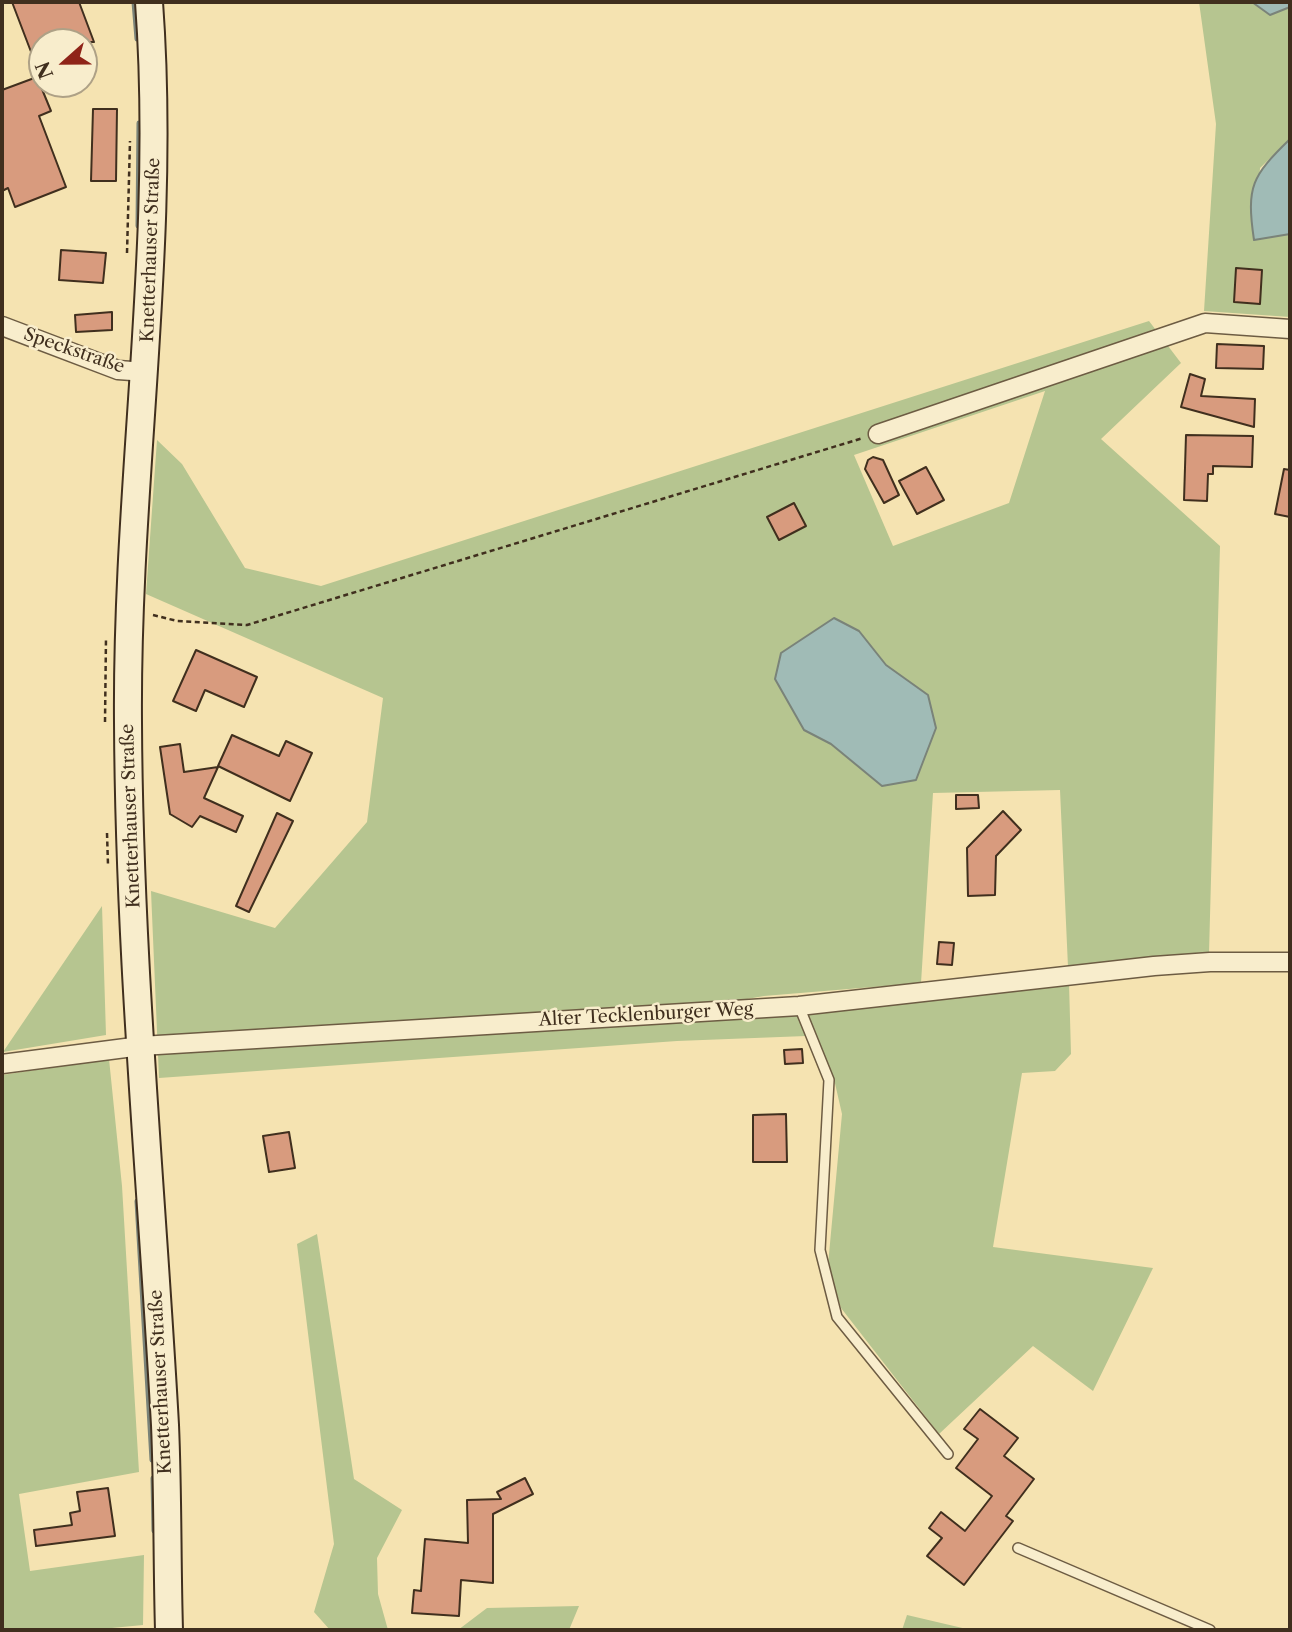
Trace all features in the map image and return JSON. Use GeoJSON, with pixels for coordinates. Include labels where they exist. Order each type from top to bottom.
{"type":"FeatureCollection","features":[{"type":"Feature","properties":{"kind":"street","name":"Knetterhauser Straße"},"geometry":{"type":"LineString","coordinates":[[149,2],[155,121],[146,372],[131,610],[128,718],[130,846],[165,1430],[169,1630]]}},
{"type":"Feature","properties":{"kind":"street"},"geometry":{"type":"LineString","coordinates":[[878,434],[1205,323],[1290,329]]}},
{"type":"Feature","properties":{"kind":"street","name":"Speckstraße"},"geometry":{"type":"LineString","coordinates":[[2,326],[118,370],[146,372]]}},
{"type":"Feature","properties":{"kind":"street","name":"Alter Tecklenburger Weg"},"geometry":{"type":"LineString","coordinates":[[2,1065],[141,1046],[799,1006],[1154,967],[1210,962],[1290,962]]}},
{"type":"Feature","properties":{"kind":"lane"},"geometry":{"type":"LineString","coordinates":[[799,1006],[829,1080],[820,1250],[837,1317],[948,1454]]}},
{"type":"Feature","properties":{"kind":"lane"},"geometry":{"type":"LineString","coordinates":[[1018,1548],[1210,1630]]}},
{"type":"Feature","properties":{"kind":"path"},"geometry":{"type":"LineString","coordinates":[[127,261],[130,136]]}},
{"type":"Feature","properties":{"kind":"path"},"geometry":{"type":"LineString","coordinates":[[131,610],[177,621],[247,625],[878,434]]}},
{"type":"Feature","properties":{"kind":"green space"},"geometry":{"type":"Polygon","coordinates":[[[1199,2],[1252,2],[1270,15],[1290,7],[1290,139],[1260,168],[1255,240],[1290,234],[1290,317],[1204,311],[1216,124],[1199,2]]]}},
{"type":"Feature","properties":{"kind":"green space"},"geometry":{"type":"Polygon","coordinates":[[[1149,321],[1181,363],[1101,439],[1220,546],[1209,953],[1068,967],[1060,790],[933,793],[921,983],[764,996],[730,1002],[1069,983],[1071,1054],[1055,1071],[1022,1073],[993,1247],[1153,1268],[1093,1391],[1033,1346],[939,1434],[841,1308],[828,1265],[842,1114],[834,1079],[806,1036],[677,1041],[159,1078],[151,891],[275,928],[367,822],[383,698],[146,594],[157,440],[182,464],[245,568],[321,586],[1149,321]],[[1045,391],[854,455],[893,546],[1009,503],[1045,391]],[[859,631],[804,730],[831,744],[882,786],[928,695],[886,665],[859,631]]]}},
{"type":"Feature","properties":{"kind":"green space"},"geometry":{"type":"Polygon","coordinates":[[[102,906],[106,1035],[3,1052],[102,906]]]}},
{"type":"Feature","properties":{"kind":"green space"},"geometry":{"type":"Polygon","coordinates":[[[109,1059],[122,1186],[139,1472],[19,1494],[30,1571],[144,1555],[143,1625],[91,1630],[2,1630],[2,1075],[109,1059]]]}},
{"type":"Feature","properties":{"kind":"green space"},"geometry":{"type":"Polygon","coordinates":[[[317,1234],[354,1479],[402,1510],[377,1558],[378,1594],[388,1630],[330,1630],[314,1612],[334,1544],[297,1244],[317,1234]]]}},
{"type":"Feature","properties":{"kind":"green space"},"geometry":{"type":"Polygon","coordinates":[[[579,1606],[569,1630],[458,1630],[487,1608],[579,1606]]]}},
{"type":"Feature","properties":{"kind":"green space"},"geometry":{"type":"Polygon","coordinates":[[[907,1615],[971,1630],[902,1630],[907,1615]]]}},
{"type":"Feature","properties":{"kind":"water"},"geometry":{"type":"Polygon","coordinates":[[[1252,2],[1290,2],[1290,7],[1270,15],[1252,2]]]}},
{"type":"Feature","properties":{"kind":"water"},"geometry":{"type":"Polygon","coordinates":[[[1290,139],[1290,234],[1254,240],[1251,207],[1255,183],[1267,163],[1290,139]]]}},
{"type":"Feature","properties":{"kind":"water"},"geometry":{"type":"Polygon","coordinates":[[[834,618],[859,631],[886,665],[928,695],[936,728],[916,780],[882,786],[831,744],[804,730],[775,679],[781,653],[834,618]]]}},
{"type":"Feature","properties":{"kind":"building"},"geometry":{"type":"Polygon","coordinates":[[[12,2],[79,2],[89,28],[28,28],[28,44],[12,2]]]}},
{"type":"Feature","properties":{"kind":"building"},"geometry":{"type":"Polygon","coordinates":[[[28,80],[28,98],[46,98],[51,111],[39,116],[66,187],[15,207],[8,188],[2,191],[2,90],[28,80]]]}},
{"type":"Feature","properties":{"kind":"building"},"geometry":{"type":"Polygon","coordinates":[[[93,109],[117,109],[116,181],[91,181],[93,109]]]}},
{"type":"Feature","properties":{"kind":"building"},"geometry":{"type":"Polygon","coordinates":[[[61,250],[106,253],[103,283],[59,280],[61,250]]]}},
{"type":"Feature","properties":{"kind":"building"},"geometry":{"type":"Polygon","coordinates":[[[1236,268],[1262,270],[1260,304],[1234,302],[1236,268]]]}},
{"type":"Feature","properties":{"kind":"building"},"geometry":{"type":"Polygon","coordinates":[[[112,312],[112,330],[76,332],[75,315],[112,312]]]}},
{"type":"Feature","properties":{"kind":"building"},"geometry":{"type":"Polygon","coordinates":[[[1217,344],[1264,346],[1263,369],[1216,368],[1217,344]]]}},
{"type":"Feature","properties":{"kind":"building"},"geometry":{"type":"Polygon","coordinates":[[[1190,374],[1205,379],[1201,396],[1255,399],[1254,427],[1181,407],[1190,374]]]}},
{"type":"Feature","properties":{"kind":"building"},"geometry":{"type":"Polygon","coordinates":[[[1186,435],[1253,436],[1252,467],[1213,466],[1213,474],[1208,474],[1207,501],[1184,500],[1186,435]]]}},
{"type":"Feature","properties":{"kind":"building"},"geometry":{"type":"Polygon","coordinates":[[[873,457],[883,460],[899,495],[884,503],[865,469],[868,460],[873,457]]]}},
{"type":"Feature","properties":{"kind":"building"},"geometry":{"type":"Polygon","coordinates":[[[926,467],[944,500],[917,514],[899,481],[926,467]]]}},
{"type":"Feature","properties":{"kind":"building"},"geometry":{"type":"Polygon","coordinates":[[[1284,469],[1290,470],[1290,517],[1275,514],[1284,469]]]}},
{"type":"Feature","properties":{"kind":"building"},"geometry":{"type":"Polygon","coordinates":[[[794,503],[806,526],[779,540],[767,517],[794,503]]]}},
{"type":"Feature","properties":{"kind":"building"},"geometry":{"type":"Polygon","coordinates":[[[196,650],[257,677],[244,707],[205,690],[196,711],[173,701],[196,650]]]}},
{"type":"Feature","properties":{"kind":"building"},"geometry":{"type":"Polygon","coordinates":[[[232,735],[279,756],[286,741],[312,753],[290,801],[218,766],[232,735]]]}},
{"type":"Feature","properties":{"kind":"building"},"geometry":{"type":"Polygon","coordinates":[[[180,744],[184,772],[218,767],[204,798],[243,816],[236,832],[200,816],[192,827],[170,814],[160,747],[180,744]]]}},
{"type":"Feature","properties":{"kind":"building"},"geometry":{"type":"Polygon","coordinates":[[[956,795],[978,795],[979,808],[956,809],[956,795]]]}},
{"type":"Feature","properties":{"kind":"building"},"geometry":{"type":"Polygon","coordinates":[[[1003,811],[1021,830],[996,856],[995,895],[968,896],[967,848],[1003,811]]]}},
{"type":"Feature","properties":{"kind":"building"},"geometry":{"type":"Polygon","coordinates":[[[277,813],[293,821],[249,912],[236,906],[277,813]]]}},
{"type":"Feature","properties":{"kind":"building"},"geometry":{"type":"Polygon","coordinates":[[[939,942],[954,943],[952,965],[937,964],[939,942]]]}},
{"type":"Feature","properties":{"kind":"building"},"geometry":{"type":"Polygon","coordinates":[[[802,1049],[803,1063],[785,1064],[784,1050],[802,1049]]]}},
{"type":"Feature","properties":{"kind":"building"},"geometry":{"type":"Polygon","coordinates":[[[786,1114],[787,1162],[753,1162],[753,1115],[786,1114]]]}},
{"type":"Feature","properties":{"kind":"building"},"geometry":{"type":"Polygon","coordinates":[[[289,1132],[295,1168],[269,1172],[263,1136],[289,1132]]]}},
{"type":"Feature","properties":{"kind":"building"},"geometry":{"type":"Polygon","coordinates":[[[980,1409],[1018,1438],[1004,1456],[1034,1479],[1006,1516],[1013,1521],[964,1585],[927,1556],[942,1538],[929,1528],[941,1512],[965,1531],[992,1496],[956,1468],[978,1439],[964,1429],[980,1409]]]}},
{"type":"Feature","properties":{"kind":"building"},"geometry":{"type":"Polygon","coordinates":[[[525,1478],[533,1494],[493,1514],[493,1583],[461,1580],[459,1616],[412,1613],[414,1590],[421,1591],[425,1539],[468,1543],[467,1500],[501,1499],[497,1492],[525,1478]]]}},
{"type":"Feature","properties":{"kind":"building"},"geometry":{"type":"Polygon","coordinates":[[[108,1488],[115,1536],[36,1546],[34,1530],[72,1525],[70,1513],[80,1511],[77,1492],[108,1488]]]}},
{"type":"Feature","properties":{"kind":"waterway"},"geometry":{"type":"LineString","coordinates":[[134,2],[137,39]]}},
{"type":"Feature","properties":{"kind":"waterway"},"geometry":{"type":"LineString","coordinates":[[138,226],[139,123]]}},
{"type":"Feature","properties":{"kind":"waterway"},"geometry":{"type":"LineString","coordinates":[[137,1201],[152,1460]]}},
{"type":"Feature","properties":{"kind":"waterway"},"geometry":{"type":"LineString","coordinates":[[153,1478],[154,1531]]}}]}
